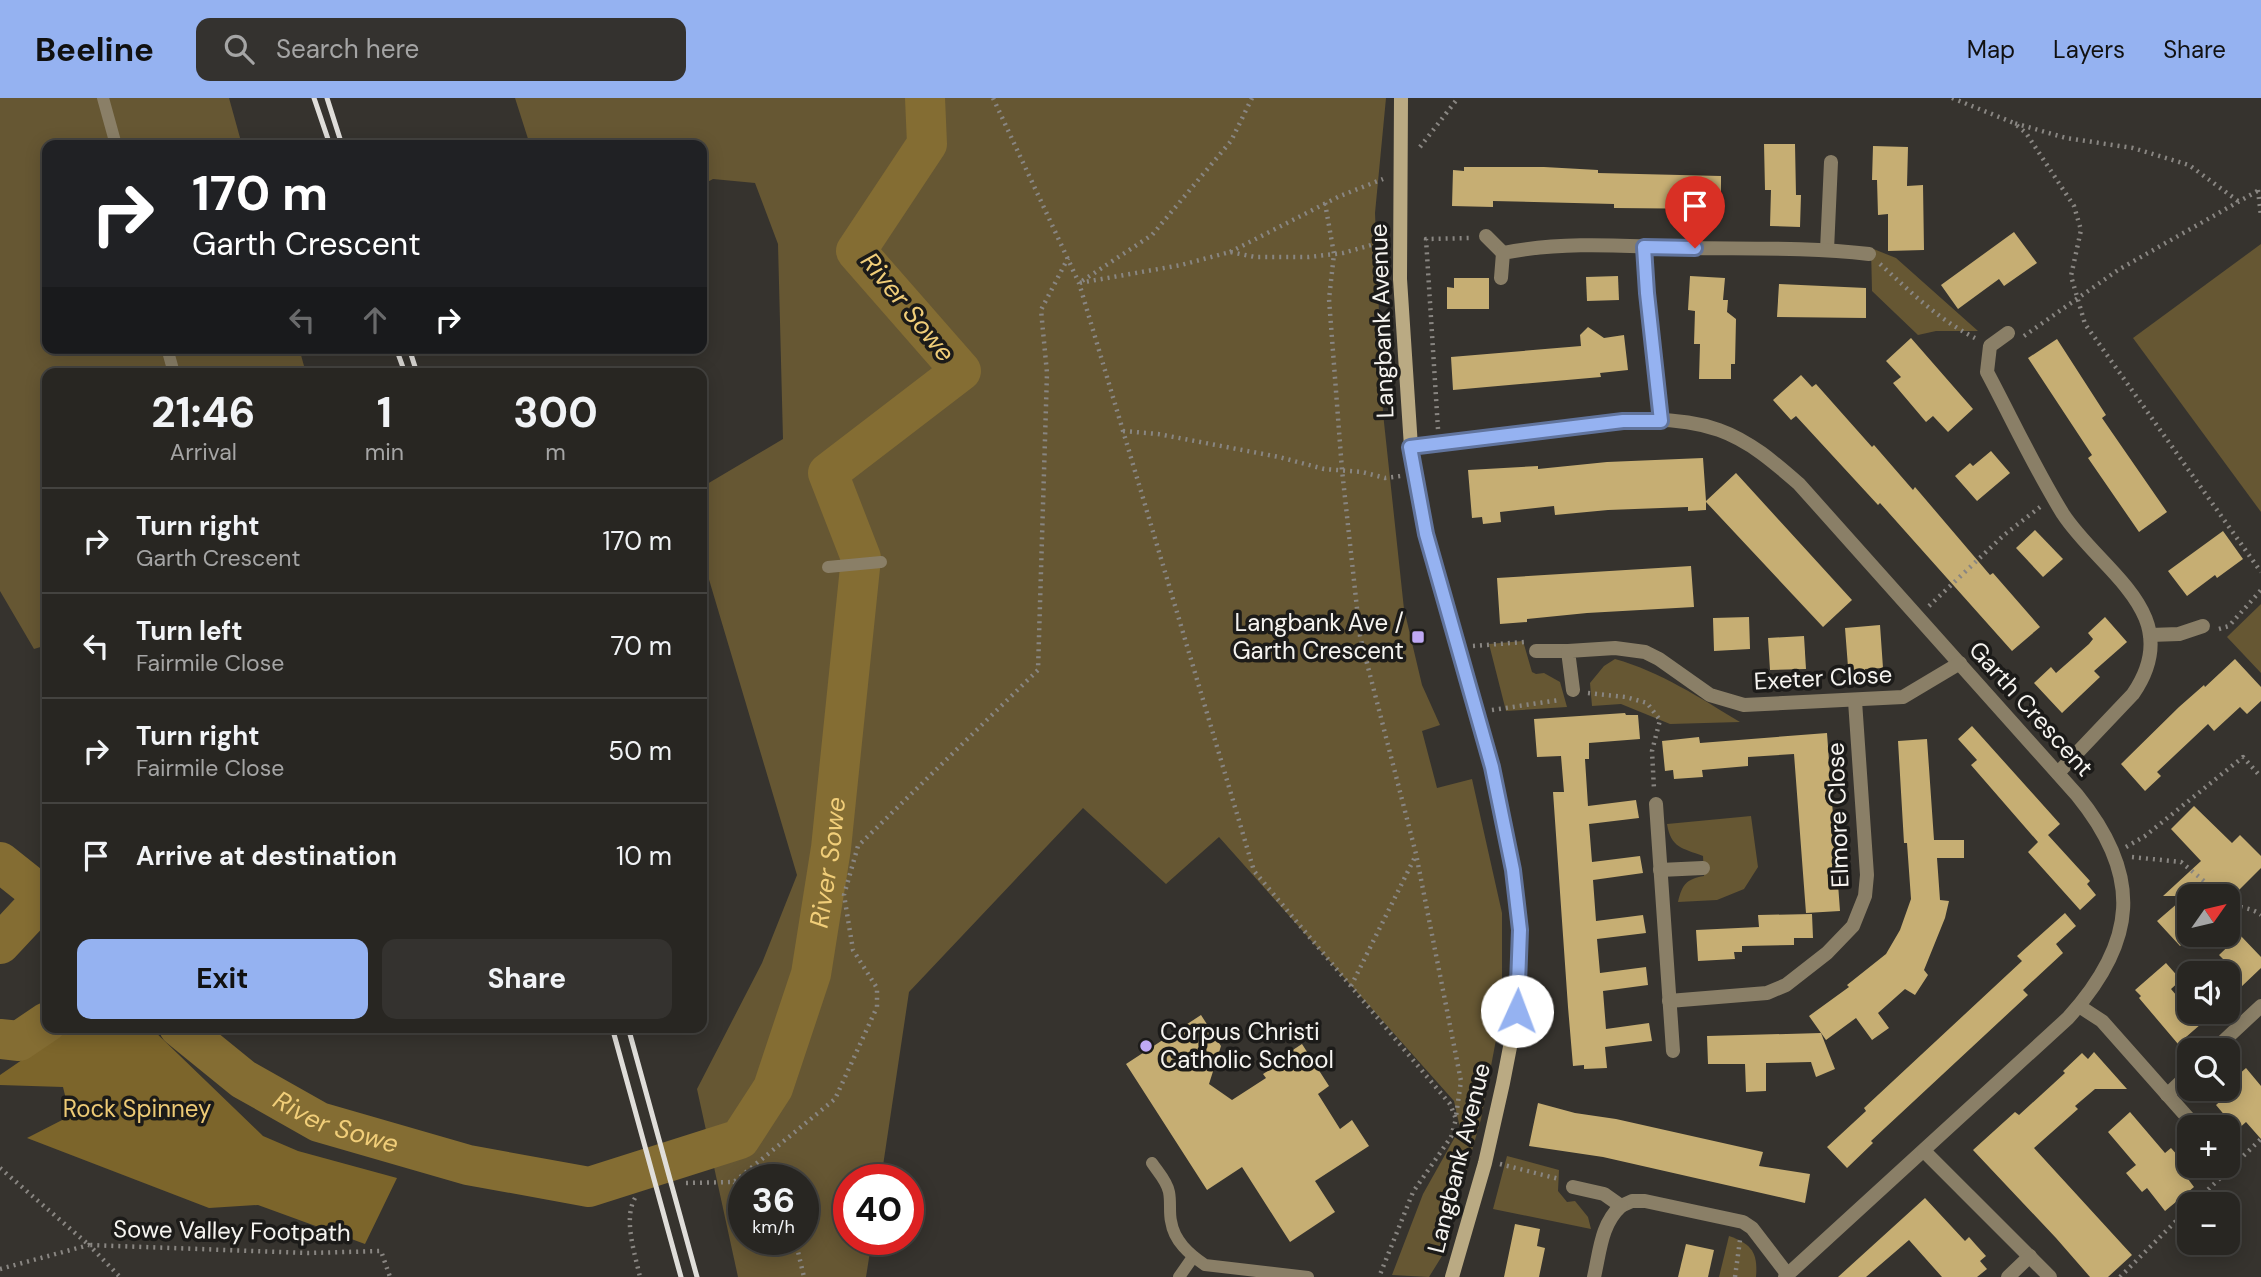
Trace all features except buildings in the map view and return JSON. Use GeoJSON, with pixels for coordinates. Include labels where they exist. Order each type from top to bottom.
{"type":"FeatureCollection","features":[{"type":"Feature","properties":{"kind":"street","name":"Langbank Avenue"},"geometry":{"type":"LineString","coordinates":[[1401,98],[1400,279],[1410,447],[1426,534],[1492,767],[1510,857],[1520,930],[1517,1011],[1485,1163],[1452,1277]]}},
{"type":"Feature","properties":{"kind":"street"},"geometry":{"type":"LineString","coordinates":[[1827,250],[1831,162]]}},
{"type":"Feature","properties":{"kind":"street"},"geometry":{"type":"LineString","coordinates":[[1486,236],[1503,253],[1501,278]]}},
{"type":"Feature","properties":{"kind":"street"},"geometry":{"type":"LineString","coordinates":[[1644,247],[1661,421]]}},
{"type":"Feature","properties":{"kind":"street"},"geometry":{"type":"LineString","coordinates":[[1503,253],[1527,248],[1644,247],[1827,250],[1869,254]]}},
{"type":"Feature","properties":{"kind":"street"},"geometry":{"type":"LineString","coordinates":[[2015,335],[1990,346],[1987,372],[2053,497],[2073,527],[2133,594],[2141,609],[2152,647],[2150,662],[2133,694],[2058,773]]}},
{"type":"Feature","properties":{"kind":"street","name":"Garth Crescent"},"geometry":{"type":"LineString","coordinates":[[1410,447],[1623,421],[1661,421],[1704,426],[1734,436],[1781,468],[1918,616],[2096,819],[2114,855],[2122,880],[2124,917],[2110,958],[2079,1006],[1786,1276]]}},
{"type":"Feature","properties":{"kind":"street"},"geometry":{"type":"LineString","coordinates":[[2150,635],[2179,634],[2203,626]]}},
{"type":"Feature","properties":{"kind":"street","name":"Exeter Close"},"geometry":{"type":"LineString","coordinates":[[1536,650],[1615,648],[1645,652],[1710,695],[1744,705],[1903,697],[1960,663]]}},
{"type":"Feature","properties":{"kind":"street"},"geometry":{"type":"LineString","coordinates":[[1568,651],[1573,690]]}},
{"type":"Feature","properties":{"kind":"street","name":"Elmore Close"},"geometry":{"type":"LineString","coordinates":[[1669,1001],[1776,990],[1827,953],[1853,926],[1865,896],[1867,875],[1856,701]]}},
{"type":"Feature","properties":{"kind":"street"},"geometry":{"type":"LineString","coordinates":[[1656,804],[1673,1051]]}},
{"type":"Feature","properties":{"kind":"street"},"geometry":{"type":"LineString","coordinates":[[1660,870],[1703,868]]}},
{"type":"Feature","properties":{"kind":"street"},"geometry":{"type":"LineString","coordinates":[[2079,1006],[2102,1021],[2185,1115]]}},
{"type":"Feature","properties":{"kind":"street"},"geometry":{"type":"LineString","coordinates":[[2227,1038],[2261,1006]]}},
{"type":"Feature","properties":{"kind":"street"},"geometry":{"type":"LineString","coordinates":[[2167,1095],[2177,1085]]}},
{"type":"Feature","properties":{"kind":"street"},"geometry":{"type":"LineString","coordinates":[[1924,1151],[2050,1277]]}},
{"type":"Feature","properties":{"kind":"street"},"geometry":{"type":"LineString","coordinates":[[1573,1187],[1604,1194],[1621,1206]]}},
{"type":"Feature","properties":{"kind":"street"},"geometry":{"type":"LineString","coordinates":[[1594,1277],[1606,1225],[1612,1214],[1632,1201],[1645,1201],[1743,1222],[1752,1228],[1786,1276]]}},
{"type":"Feature","properties":{"kind":"street"},"geometry":{"type":"LineString","coordinates":[[2008,1277],[2031,1256]]}},
{"type":"Feature","properties":{"kind":"lane"},"geometry":{"type":"LineString","coordinates":[[103,98],[115,140]]}},
{"type":"Feature","properties":{"kind":"lane"},"geometry":{"type":"LineString","coordinates":[[828,568],[881,562]]}},
{"type":"Feature","properties":{"kind":"lane"},"geometry":{"type":"LineString","coordinates":[[1152,1163],[1170,1193],[1171,1223],[1177,1239],[1193,1257],[1205,1265],[1308,1277]]}},
{"type":"Feature","properties":{"kind":"lane"},"geometry":{"type":"LineString","coordinates":[[1179,1277],[1193,1257]]}},
{"type":"Feature","properties":{"kind":"path"},"geometry":{"type":"LineString","coordinates":[[993,98],[1079,283],[1254,871],[1450,1104],[1456,1119]]}},
{"type":"Feature","properties":{"kind":"path"},"geometry":{"type":"LineString","coordinates":[[1079,283],[1152,235],[1231,141],[1252,98]]}},
{"type":"Feature","properties":{"kind":"path"},"geometry":{"type":"LineString","coordinates":[[1079,283],[1181,265],[1230,252],[1325,203],[1399,173],[1458,98]]}},
{"type":"Feature","properties":{"kind":"path"},"geometry":{"type":"LineString","coordinates":[[1952,98],[2014,123],[2066,138],[2133,148],[2189,165],[2238,201]]}},
{"type":"Feature","properties":{"kind":"path"},"geometry":{"type":"LineString","coordinates":[[2014,123],[2026,133],[2074,206],[2081,230],[2071,276],[2085,324],[2261,572]]}},
{"type":"Feature","properties":{"kind":"path"},"geometry":{"type":"LineString","coordinates":[[2015,335],[2079,298],[2118,270],[2260,190],[2261,216]]}},
{"type":"Feature","properties":{"kind":"path"},"geometry":{"type":"LineString","coordinates":[[1325,203],[1334,254],[1329,299],[1342,470],[1360,636],[1416,854],[1461,1081],[1451,1137],[1413,1192],[1379,1277]]}},
{"type":"Feature","properties":{"kind":"path"},"geometry":{"type":"LineString","coordinates":[[1439,444],[1426,239],[1486,236]]}},
{"type":"Feature","properties":{"kind":"path"},"geometry":{"type":"LineString","coordinates":[[1230,252],[1255,257],[1309,257],[1334,254],[1400,237]]}},
{"type":"Feature","properties":{"kind":"path"},"geometry":{"type":"LineString","coordinates":[[1869,254],[1913,296],[1948,324],[1990,346]]}},
{"type":"Feature","properties":{"kind":"path"},"geometry":{"type":"LineString","coordinates":[[756,1164],[835,1099],[877,1007],[877,988],[853,950],[844,895],[858,846],[1038,670],[1047,373],[1041,310],[1069,257]]}},
{"type":"Feature","properties":{"kind":"path"},"geometry":{"type":"LineString","coordinates":[[1123,431],[1158,434],[1279,457],[1324,469],[1362,472],[1385,478],[1415,474]]}},
{"type":"Feature","properties":{"kind":"path"},"geometry":{"type":"LineString","coordinates":[[1918,616],[2004,534],[2053,497]]}},
{"type":"Feature","properties":{"kind":"path"},"geometry":{"type":"LineString","coordinates":[[2203,626],[2211,632],[2228,625],[2261,590]]}},
{"type":"Feature","properties":{"kind":"path"},"geometry":{"type":"LineString","coordinates":[[1458,646],[1533,641],[1536,650]]}},
{"type":"Feature","properties":{"kind":"path"},"geometry":{"type":"LineString","coordinates":[[1477,712],[1576,698],[1573,690],[1626,697],[1647,703],[1660,720],[1652,751],[1656,804]]}},
{"type":"Feature","properties":{"kind":"path"},"geometry":{"type":"LineString","coordinates":[[2114,855],[2145,836],[2243,757],[2261,778]]}},
{"type":"Feature","properties":{"kind":"path"},"geometry":{"type":"LineString","coordinates":[[1350,986],[1416,854]]}},
{"type":"Feature","properties":{"kind":"path"},"geometry":{"type":"LineString","coordinates":[[2114,855],[2181,862],[2208,884]]}},
{"type":"Feature","properties":{"kind":"path"},"geometry":{"type":"LineString","coordinates":[[2240,907],[2261,915]]}},
{"type":"Feature","properties":{"kind":"path"},"geometry":{"type":"LineString","coordinates":[[2240,1155],[2261,1139]]}},
{"type":"Feature","properties":{"kind":"path"},"geometry":{"type":"LineString","coordinates":[[1485,1163],[1509,1165],[1559,1179],[1573,1187]]}},
{"type":"Feature","properties":{"kind":"path","name":"Sowe Valley Footpath"},"geometry":{"type":"LineString","coordinates":[[0,1168],[89,1245],[309,1253],[381,1251],[390,1277]]}},
{"type":"Feature","properties":{"kind":"path"},"geometry":{"type":"LineString","coordinates":[[2203,1192],[2216,1178]]}},
{"type":"Feature","properties":{"kind":"path"},"geometry":{"type":"LineString","coordinates":[[686,1183],[728,1182]]}},
{"type":"Feature","properties":{"kind":"path"},"geometry":{"type":"LineString","coordinates":[[635,1198],[630,1208],[632,1237],[640,1277]]}},
{"type":"Feature","properties":{"kind":"path"},"geometry":{"type":"LineString","coordinates":[[2120,1277],[2177,1220]]}},
{"type":"Feature","properties":{"kind":"path"},"geometry":{"type":"LineString","coordinates":[[1735,1277],[1743,1222]]}},
{"type":"Feature","properties":{"kind":"path"},"geometry":{"type":"LineString","coordinates":[[0,1269],[89,1245],[120,1277]]}},
{"type":"Feature","properties":{"kind":"path"},"geometry":{"type":"LineString","coordinates":[[799,1255],[804,1277]]}},
{"type":"Feature","properties":{"kind":"shaded area"},"geometry":{"type":"Polygon","coordinates":[[[0,98],[229,98],[241,140],[42,140],[42,354],[301,354],[305,368],[42,368],[42,647],[34,649],[0,591],[0,98]]]}},
{"type":"Feature","properties":{"kind":"shaded area"},"geometry":{"type":"Polygon","coordinates":[[[515,98],[1386,98],[1375,213],[1383,413],[1404,609],[1422,685],[1440,725],[1422,731],[1437,788],[1472,779],[1502,913],[1502,1008],[1481,1119],[1442,1256],[1429,1277],[1392,1275],[1423,1194],[1460,1128],[1454,1101],[1219,837],[1166,884],[1083,808],[909,992],[883,1164],[833,1164],[833,1255],[869,1255],[866,1277],[738,1277],[733,1255],[819,1255],[819,1164],[728,1164],[728,1231],[697,1089],[762,963],[797,875],[707,573],[707,484],[783,439],[778,244],[755,183],[713,179],[707,182],[707,140],[528,140],[515,98]]]}},
{"type":"Feature","properties":{"kind":"shaded area"},"geometry":{"type":"Polygon","coordinates":[[[2261,244],[2261,512],[2133,338],[2261,244]]]}},
{"type":"Feature","properties":{"kind":"shaded area"},"geometry":{"type":"Polygon","coordinates":[[[1871,248],[1896,258],[1978,331],[1936,331],[1918,335],[1872,291],[1871,248]]]}},
{"type":"Feature","properties":{"kind":"shaded area"},"geometry":{"type":"Polygon","coordinates":[[[2261,604],[2261,673],[2227,637],[2261,604]]]}},
{"type":"Feature","properties":{"kind":"shaded area"},"geometry":{"type":"Polygon","coordinates":[[[1523,641],[1532,672],[1544,673],[1560,682],[1567,707],[1506,711],[1489,644],[1523,641]]]}},
{"type":"Feature","properties":{"kind":"shaded area"},"geometry":{"type":"Polygon","coordinates":[[[1615,659],[1664,678],[1740,722],[1670,724],[1621,704],[1592,706],[1590,683],[1604,666],[1615,659]]]}},
{"type":"Feature","properties":{"kind":"shaded area"},"geometry":{"type":"Polygon","coordinates":[[[1751,816],[1758,867],[1744,889],[1717,900],[1678,902],[1686,884],[1704,876],[1703,856],[1675,843],[1667,824],[1751,816]]]}},
{"type":"Feature","properties":{"kind":"shaded area"},"geometry":{"type":"Polygon","coordinates":[[[1507,1156],[1559,1170],[1558,1191],[1567,1202],[1575,1201],[1588,1217],[1591,1229],[1493,1209],[1507,1156]]]}},
{"type":"Feature","properties":{"kind":"shaded area"},"geometry":{"type":"Polygon","coordinates":[[[1729,1236],[1743,1242],[1752,1250],[1756,1262],[1756,1277],[1719,1277],[1729,1236]]]}},
{"type":"Feature","properties":{"kind":"green space","name":"Rock Spinney"},"geometry":{"type":"Polygon","coordinates":[[[61,1033],[156,1033],[263,1136],[298,1151],[397,1178],[365,1244],[258,1205],[209,1208],[27,1138],[70,1116],[63,1087],[0,1085],[0,1075],[61,1033]]]}},
{"type":"Feature","properties":{"kind":"waterway","name":"River Sowe"},"geometry":{"type":"LineString","coordinates":[[186,1033],[243,1079],[319,1122],[468,1165],[589,1187],[740,1139],[773,1088],[811,974],[831,848],[861,558],[828,473],[961,371],[856,251],[927,144],[925,98]]}},
{"type":"Feature","properties":{"kind":"waterway","name":"River Sowe"},"geometry":{"type":"LineString","coordinates":[[0,862],[42,895]]}},
{"type":"Feature","properties":{"kind":"waterway","name":"River Sowe"},"geometry":{"type":"LineString","coordinates":[[0,944],[42,899]]}},
{"type":"Feature","properties":{"kind":"waterway","name":"River Sowe"},"geometry":{"type":"LineString","coordinates":[[0,1039],[19,1041],[42,1025]]}},
{"type":"Feature","properties":{"kind":"railway"},"geometry":{"type":"LineString","coordinates":[[314,98],[328,140]]}},
{"type":"Feature","properties":{"kind":"railway"},"geometry":{"type":"LineString","coordinates":[[327,98],[340,140]]}},
{"type":"Feature","properties":{"kind":"railway"},"geometry":{"type":"LineString","coordinates":[[398,354],[403,368]]}},
{"type":"Feature","properties":{"kind":"railway"},"geometry":{"type":"LineString","coordinates":[[411,354],[415,368]]}},
{"type":"Feature","properties":{"kind":"railway"},"geometry":{"type":"LineString","coordinates":[[614,1033],[681,1277]]}},
{"type":"Feature","properties":{"kind":"railway"},"geometry":{"type":"LineString","coordinates":[[630,1033],[697,1277]]}},
{"type":"Feature","properties":{"kind":"place","name":"Langbank Ave / Garth Crescent"},"geometry":{"type":"Point","coordinates":[1418,637]}},
{"type":"Feature","properties":{"kind":"place","name":"Corpus Christi Catholic School"},"geometry":{"type":"Point","coordinates":[1146,1046]}},
{"type":"Feature","properties":{"kind":"route"},"geometry":{"type":"LineString","coordinates":[[1517,1011],[1520,930],[1513,870],[1492,767],[1426,534],[1410,447],[1623,421],[1661,421],[1644,247],[1695,248]]}}]}
